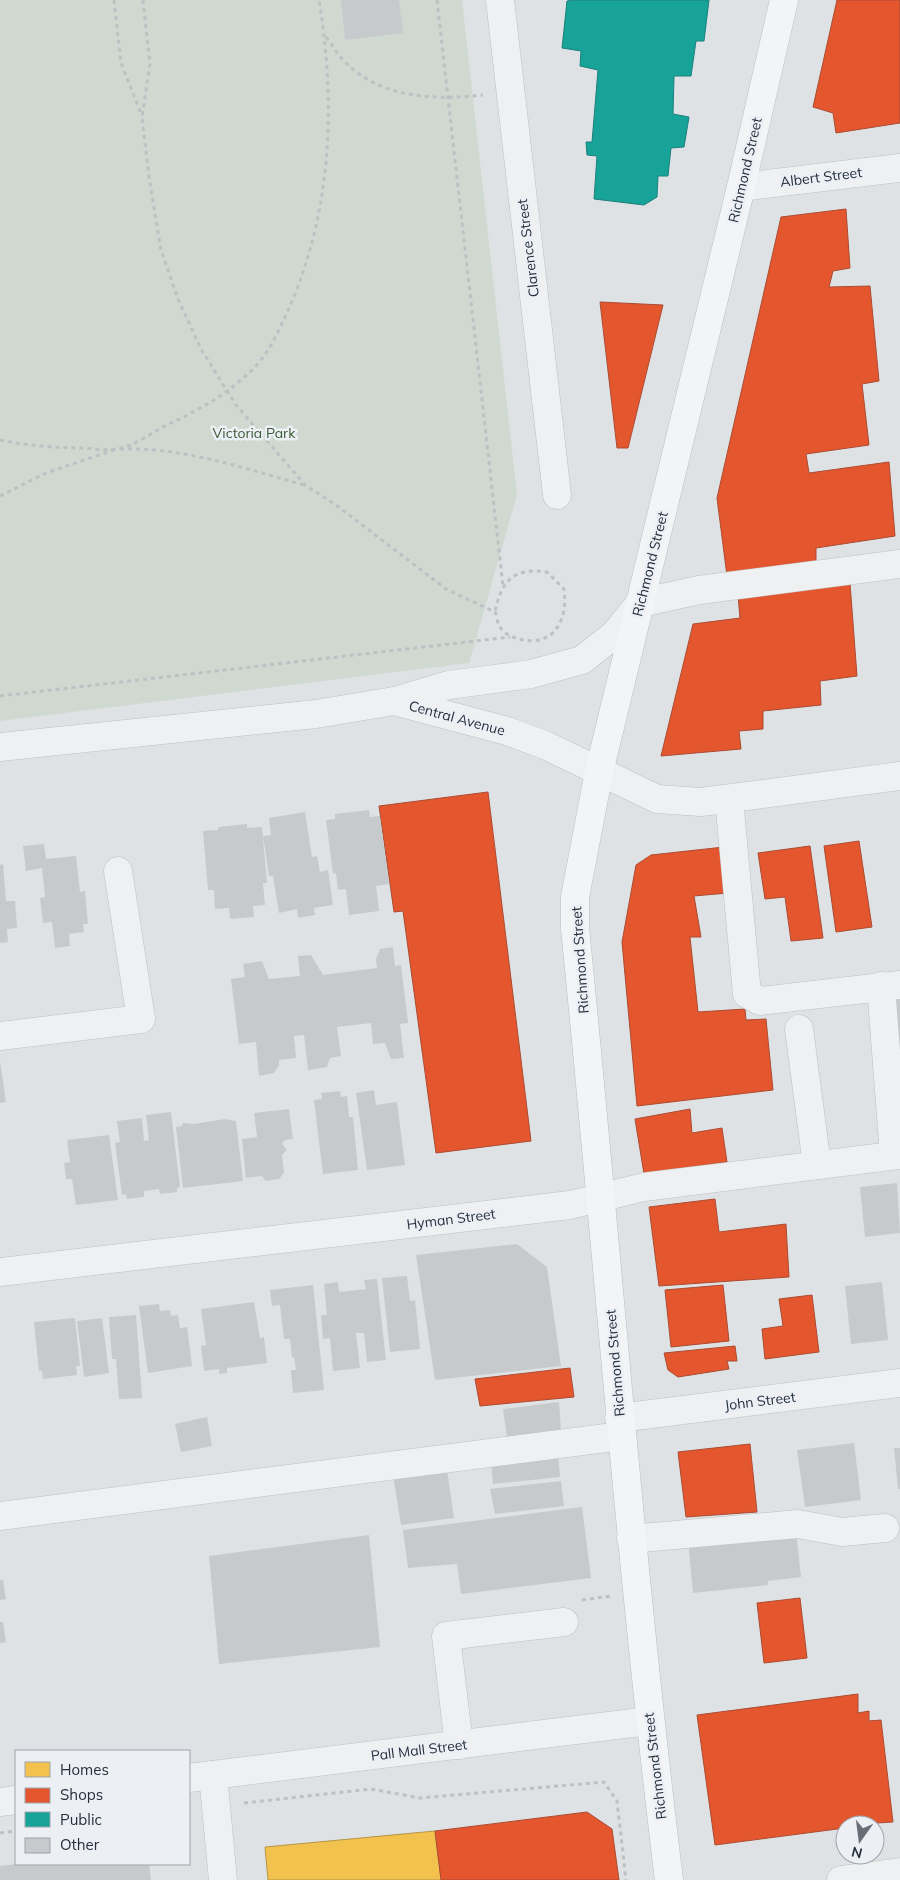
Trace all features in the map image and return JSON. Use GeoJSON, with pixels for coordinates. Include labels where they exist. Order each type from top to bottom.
{"type":"FeatureCollection","features":[{"type":"Feature","properties":{"kind":"main road","name":"Richmond Street"},"geometry":{"type":"LineString","coordinates":[[668,1880],[649,1721],[620,1427],[602,1198],[574,928],[575,897],[599,772],[741,187],[784,0]]}},
{"type":"Feature","properties":{"kind":"street","name":"Clarence Street"},"geometry":{"type":"LineString","coordinates":[[500,0],[556,495]]}},
{"type":"Feature","properties":{"kind":"street","name":"Albert Street"},"geometry":{"type":"LineString","coordinates":[[741,187],[900,168]]}},
{"type":"Feature","properties":{"kind":"street"},"geometry":{"type":"LineString","coordinates":[[394,701],[449,685],[531,674],[582,660],[615,634],[640,603],[699,590],[900,564]]}},
{"type":"Feature","properties":{"kind":"street","name":"Central Avenue"},"geometry":{"type":"LineString","coordinates":[[0,747],[316,714],[394,701],[507,731],[545,745],[657,799],[701,802],[899,780]]}},
{"type":"Feature","properties":{"kind":"street"},"geometry":{"type":"LineString","coordinates":[[729,799],[747,994],[760,1001],[891,985],[897,1155]]}},
{"type":"Feature","properties":{"kind":"street"},"geometry":{"type":"LineString","coordinates":[[0,1036],[141,1019],[118,870]]}},
{"type":"Feature","properties":{"kind":"street"},"geometry":{"type":"LineString","coordinates":[[799,1029],[817,1165]]}},
{"type":"Feature","properties":{"kind":"street","name":"Hyman Street"},"geometry":{"type":"LineString","coordinates":[[0,1272],[570,1205],[644,1187],[897,1155]]}},
{"type":"Feature","properties":{"kind":"street","name":"John Street"},"geometry":{"type":"LineString","coordinates":[[0,1516],[620,1427],[900,1384]]}},
{"type":"Feature","properties":{"kind":"street"},"geometry":{"type":"LineString","coordinates":[[631,1539],[798,1524],[842,1532],[885,1528]]}},
{"type":"Feature","properties":{"kind":"street"},"geometry":{"type":"LineString","coordinates":[[459,1745],[446,1636],[564,1622]]}},
{"type":"Feature","properties":{"kind":"street","name":"Pall Mall Street"},"geometry":{"type":"LineString","coordinates":[[201,1777],[649,1721]]}},
{"type":"Feature","properties":{"kind":"street"},"geometry":{"type":"LineString","coordinates":[[201,1777],[216,1806],[223,1880]]}},
{"type":"Feature","properties":{"kind":"street"},"geometry":{"type":"LineString","coordinates":[[0,1802],[15,1800]]}},
{"type":"Feature","properties":{"kind":"street"},"geometry":{"type":"LineString","coordinates":[[840,1880],[900,1872]]}},
{"type":"Feature","properties":{"kind":"path"},"geometry":{"type":"LineString","coordinates":[[114,0],[121,63],[142,117],[149,177],[161,250],[178,299],[201,349],[228,392],[255,427],[305,485],[336,505],[446,589],[495,612]]}},
{"type":"Feature","properties":{"kind":"path"},"geometry":{"type":"LineString","coordinates":[[142,117],[150,64],[143,0]]}},
{"type":"Feature","properties":{"kind":"path"},"geometry":{"type":"LineString","coordinates":[[0,496],[46,473],[117,449],[190,415],[228,392],[253,368],[276,337],[306,268],[329,148],[330,95],[320,0]]}},
{"type":"Feature","properties":{"kind":"path"},"geometry":{"type":"LineString","coordinates":[[436,0],[503,586],[495,612],[500,628],[510,637]]}},
{"type":"Feature","properties":{"kind":"path"},"geometry":{"type":"LineString","coordinates":[[325,36],[347,64],[376,85],[409,95],[448,99],[510,92]]}},
{"type":"Feature","properties":{"kind":"path"},"geometry":{"type":"LineString","coordinates":[[0,440],[35,447],[158,450],[192,455],[305,485]]}},
{"type":"Feature","properties":{"kind":"path"},"geometry":{"type":"LineString","coordinates":[[0,696],[510,637],[529,642],[549,636],[557,629],[565,611],[564,589],[547,572],[533,570],[514,575],[503,586]]}},
{"type":"Feature","properties":{"kind":"path"},"geometry":{"type":"LineString","coordinates":[[564,1622],[570,1601],[636,1593]]}},
{"type":"Feature","properties":{"kind":"path"},"geometry":{"type":"LineString","coordinates":[[216,1806],[371,1789],[420,1798],[604,1782],[617,1801],[626,1880]]}},
{"type":"Feature","properties":{"kind":"path"},"geometry":{"type":"LineString","coordinates":[[0,1833],[15,1831]]}},
{"type":"Feature","properties":{"kind":"green space","name":"Victoria Park"},"geometry":{"type":"Polygon","coordinates":[[[0,0],[462,0],[517,495],[469,663],[0,721],[0,0]]]}},
{"type":"Feature","properties":{"kind":"building: Homes"},"geometry":{"type":"Polygon","coordinates":[[[435,1831],[441,1880],[268,1880],[265,1847],[435,1831]]]}},
{"type":"Feature","properties":{"kind":"building: Shops"},"geometry":{"type":"Polygon","coordinates":[[[837,0],[900,0],[900,123],[836,133],[833,113],[813,107],[837,0]]]}},
{"type":"Feature","properties":{"kind":"building: Shops"},"geometry":{"type":"Polygon","coordinates":[[[846,209],[850,268],[833,271],[829,287],[870,286],[879,381],[862,384],[869,445],[806,454],[809,473],[889,462],[895,536],[816,548],[816,565],[727,576],[717,498],[781,217],[846,209]]]}},
{"type":"Feature","properties":{"kind":"building: Shops"},"geometry":{"type":"Polygon","coordinates":[[[600,302],[663,305],[628,448],[617,448],[600,302]]]}},
{"type":"Feature","properties":{"kind":"building: Shops"},"geometry":{"type":"Polygon","coordinates":[[[850,583],[857,676],[820,681],[821,705],[763,711],[763,729],[739,731],[741,749],[661,756],[693,624],[740,618],[738,595],[850,583]]]}},
{"type":"Feature","properties":{"kind":"building: Shops"},"geometry":{"type":"Polygon","coordinates":[[[488,792],[531,1141],[436,1153],[403,911],[394,912],[379,806],[488,792]]]}},
{"type":"Feature","properties":{"kind":"building: Shops"},"geometry":{"type":"Polygon","coordinates":[[[859,841],[872,927],[836,932],[824,846],[859,841]]]}},
{"type":"Feature","properties":{"kind":"building: Shops"},"geometry":{"type":"Polygon","coordinates":[[[810,846],[823,938],[791,941],[785,897],[765,899],[758,853],[810,846]]]}},
{"type":"Feature","properties":{"kind":"building: Shops"},"geometry":{"type":"Polygon","coordinates":[[[724,847],[728,893],[694,896],[701,937],[690,937],[698,1012],[745,1009],[746,1020],[766,1019],[773,1090],[637,1106],[622,942],[636,865],[651,855],[724,847]]]}},
{"type":"Feature","properties":{"kind":"building: Shops"},"geometry":{"type":"Polygon","coordinates":[[[690,1109],[692,1133],[722,1128],[727,1162],[644,1174],[635,1119],[690,1109]]]}},
{"type":"Feature","properties":{"kind":"building: Shops"},"geometry":{"type":"Polygon","coordinates":[[[715,1199],[719,1232],[786,1224],[789,1277],[659,1286],[649,1207],[715,1199]]]}},
{"type":"Feature","properties":{"kind":"building: Shops"},"geometry":{"type":"Polygon","coordinates":[[[723,1285],[729,1341],[671,1347],[665,1290],[723,1285]]]}},
{"type":"Feature","properties":{"kind":"building: Shops"},"geometry":{"type":"Polygon","coordinates":[[[812,1295],[819,1352],[765,1359],[762,1329],[783,1326],[779,1299],[812,1295]]]}},
{"type":"Feature","properties":{"kind":"building: Shops"},"geometry":{"type":"Polygon","coordinates":[[[735,1346],[737,1361],[727,1361],[729,1369],[678,1377],[668,1370],[664,1353],[735,1346]]]}},
{"type":"Feature","properties":{"kind":"building: Shops"},"geometry":{"type":"Polygon","coordinates":[[[570,1368],[574,1397],[480,1406],[475,1379],[570,1368]]]}},
{"type":"Feature","properties":{"kind":"building: Shops"},"geometry":{"type":"Polygon","coordinates":[[[750,1444],[757,1512],[686,1517],[678,1452],[750,1444]]]}},
{"type":"Feature","properties":{"kind":"building: Shops"},"geometry":{"type":"Polygon","coordinates":[[[800,1598],[807,1658],[764,1663],[757,1603],[800,1598]]]}},
{"type":"Feature","properties":{"kind":"building: Shops"},"geometry":{"type":"Polygon","coordinates":[[[858,1694],[858,1713],[869,1711],[869,1721],[881,1720],[893,1822],[885,1822],[885,1815],[835,1815],[835,1829],[715,1845],[697,1715],[858,1694]]]}},
{"type":"Feature","properties":{"kind":"building: Shops"},"geometry":{"type":"Polygon","coordinates":[[[587,1812],[612,1829],[619,1880],[441,1880],[435,1831],[587,1812]]]}},
{"type":"Feature","properties":{"kind":"building: Public"},"geometry":{"type":"Polygon","coordinates":[[[709,0],[704,41],[696,41],[691,76],[674,76],[673,114],[689,117],[684,147],[671,148],[668,176],[658,176],[657,197],[644,205],[594,199],[597,156],[587,155],[586,142],[592,142],[598,70],[580,66],[581,51],[562,48],[567,1],[709,0]]]}},
{"type":"Feature","properties":{"kind":"building: Other"},"geometry":{"type":"Polygon","coordinates":[[[341,0],[399,0],[403,33],[345,40],[341,0]]]}},
{"type":"Feature","properties":{"kind":"building: Other"},"geometry":{"type":"Polygon","coordinates":[[[369,810],[370,817],[380,816],[389,884],[376,886],[379,911],[349,915],[346,889],[338,890],[336,873],[333,874],[326,820],[335,819],[335,814],[369,810]]]}},
{"type":"Feature","properties":{"kind":"building: Other"},"geometry":{"type":"Polygon","coordinates":[[[305,812],[312,857],[317,856],[320,872],[328,870],[333,905],[314,908],[315,915],[298,918],[297,909],[279,913],[273,876],[269,876],[263,836],[271,835],[269,818],[305,812]]]}},
{"type":"Feature","properties":{"kind":"building: Other"},"geometry":{"type":"Polygon","coordinates":[[[247,824],[247,828],[262,827],[267,883],[263,883],[265,905],[253,906],[254,917],[230,919],[229,908],[215,909],[214,890],[208,890],[203,831],[218,830],[218,827],[247,824]]]}},
{"type":"Feature","properties":{"kind":"building: Other"},"geometry":{"type":"Polygon","coordinates":[[[44,844],[46,859],[76,856],[80,892],[85,891],[88,924],[83,924],[84,932],[69,934],[70,946],[55,948],[52,922],[43,923],[40,898],[45,897],[42,868],[26,871],[23,846],[44,844]]]}},
{"type":"Feature","properties":{"kind":"building: Other"},"geometry":{"type":"Polygon","coordinates":[[[3,864],[6,901],[15,901],[17,928],[7,929],[8,942],[0,943],[0,865],[3,864]]]}},
{"type":"Feature","properties":{"kind":"building: Other"},"geometry":{"type":"Polygon","coordinates":[[[393,947],[395,966],[401,965],[408,1023],[400,1024],[404,1058],[391,1059],[385,1043],[373,1044],[371,1023],[337,1027],[341,1056],[330,1058],[327,1067],[308,1070],[304,1035],[294,1036],[296,1058],[279,1060],[279,1065],[274,1073],[259,1076],[256,1042],[239,1044],[231,979],[245,977],[243,964],[262,961],[269,979],[300,976],[298,956],[311,955],[323,975],[377,968],[376,959],[380,949],[393,947]]]}},
{"type":"Feature","properties":{"kind":"building: Other"},"geometry":{"type":"Polygon","coordinates":[[[892,994],[900,994],[900,1040],[898,1041],[892,994]]]}},
{"type":"Feature","properties":{"kind":"building: Other"},"geometry":{"type":"Polygon","coordinates":[[[0,1061],[6,1102],[0,1103],[0,1061]]]}},
{"type":"Feature","properties":{"kind":"building: Other"},"geometry":{"type":"Polygon","coordinates":[[[374,1090],[376,1105],[397,1102],[405,1165],[367,1170],[356,1093],[374,1090]]]}},
{"type":"Feature","properties":{"kind":"building: Other"},"geometry":{"type":"Polygon","coordinates":[[[340,1091],[341,1097],[347,1096],[349,1117],[353,1117],[358,1170],[323,1174],[314,1100],[322,1099],[321,1093],[340,1091]]]}},
{"type":"Feature","properties":{"kind":"building: Other"},"geometry":{"type":"Polygon","coordinates":[[[289,1109],[293,1139],[285,1140],[282,1144],[287,1150],[282,1155],[284,1173],[279,1179],[266,1181],[262,1176],[246,1178],[242,1139],[257,1137],[254,1113],[289,1109]]]}},
{"type":"Feature","properties":{"kind":"building: Other"},"geometry":{"type":"Polygon","coordinates":[[[171,1112],[180,1187],[177,1188],[177,1192],[160,1194],[159,1189],[144,1191],[144,1197],[127,1199],[126,1194],[122,1195],[115,1143],[120,1142],[117,1121],[142,1118],[144,1141],[149,1140],[146,1115],[171,1112]]]}},
{"type":"Feature","properties":{"kind":"building: Other"},"geometry":{"type":"Polygon","coordinates":[[[225,1119],[236,1121],[243,1181],[183,1188],[176,1127],[182,1126],[183,1123],[194,1124],[225,1119]]]}},
{"type":"Feature","properties":{"kind":"building: Other"},"geometry":{"type":"Polygon","coordinates":[[[109,1135],[118,1200],[76,1205],[72,1179],[66,1179],[64,1163],[70,1162],[67,1140],[109,1135]]]}},
{"type":"Feature","properties":{"kind":"building: Other"},"geometry":{"type":"Polygon","coordinates":[[[897,1183],[900,1233],[865,1237],[860,1187],[897,1183]]]}},
{"type":"Feature","properties":{"kind":"building: Other"},"geometry":{"type":"Polygon","coordinates":[[[517,1244],[547,1267],[561,1366],[435,1380],[416,1255],[517,1244]]]}},
{"type":"Feature","properties":{"kind":"building: Other"},"geometry":{"type":"Polygon","coordinates":[[[407,1276],[410,1301],[415,1300],[420,1349],[390,1352],[382,1278],[407,1276]]]}},
{"type":"Feature","properties":{"kind":"building: Other"},"geometry":{"type":"Polygon","coordinates":[[[377,1279],[386,1360],[367,1362],[364,1333],[356,1333],[360,1368],[333,1371],[330,1338],[323,1339],[321,1315],[327,1315],[324,1284],[338,1282],[339,1292],[366,1289],[364,1280],[377,1279]]]}},
{"type":"Feature","properties":{"kind":"building: Other"},"geometry":{"type":"Polygon","coordinates":[[[882,1282],[888,1340],[851,1344],[845,1286],[882,1282]]]}},
{"type":"Feature","properties":{"kind":"building: Other"},"geometry":{"type":"Polygon","coordinates":[[[313,1285],[324,1390],[293,1393],[291,1370],[296,1370],[294,1357],[292,1358],[290,1339],[284,1339],[280,1305],[272,1306],[270,1290],[313,1285]]]}},
{"type":"Feature","properties":{"kind":"building: Other"},"geometry":{"type":"Polygon","coordinates":[[[254,1302],[260,1338],[264,1337],[267,1363],[227,1368],[227,1373],[219,1374],[219,1369],[204,1371],[201,1346],[206,1345],[201,1309],[254,1302]]]}},
{"type":"Feature","properties":{"kind":"building: Other"},"geometry":{"type":"Polygon","coordinates":[[[159,1304],[160,1311],[170,1310],[171,1316],[178,1315],[180,1328],[187,1327],[192,1366],[148,1373],[139,1306],[159,1304]]]}},
{"type":"Feature","properties":{"kind":"building: Other"},"geometry":{"type":"Polygon","coordinates":[[[136,1315],[142,1398],[119,1399],[116,1359],[112,1359],[109,1317],[136,1315]]]}},
{"type":"Feature","properties":{"kind":"building: Other"},"geometry":{"type":"Polygon","coordinates":[[[75,1318],[80,1366],[76,1366],[77,1375],[43,1379],[42,1371],[39,1371],[34,1322],[75,1318]]]}},
{"type":"Feature","properties":{"kind":"building: Other"},"geometry":{"type":"Polygon","coordinates":[[[102,1318],[109,1373],[84,1377],[77,1321],[102,1318]]]}},
{"type":"Feature","properties":{"kind":"building: Other"},"geometry":{"type":"Polygon","coordinates":[[[559,1402],[561,1431],[507,1437],[503,1409],[559,1402]]]}},
{"type":"Feature","properties":{"kind":"building: Other"},"geometry":{"type":"Polygon","coordinates":[[[207,1417],[212,1446],[181,1452],[175,1424],[207,1417]]]}},
{"type":"Feature","properties":{"kind":"building: Other"},"geometry":{"type":"Polygon","coordinates":[[[854,1443],[861,1500],[805,1507],[797,1450],[854,1443]]]}},
{"type":"Feature","properties":{"kind":"building: Other"},"geometry":{"type":"Polygon","coordinates":[[[894,1448],[900,1448],[900,1489],[898,1489],[894,1448]]]}},
{"type":"Feature","properties":{"kind":"building: Other"},"geometry":{"type":"Polygon","coordinates":[[[558,1454],[560,1477],[493,1484],[491,1461],[558,1454]]]}},
{"type":"Feature","properties":{"kind":"building: Other"},"geometry":{"type":"Polygon","coordinates":[[[447,1470],[454,1518],[401,1525],[393,1475],[447,1470]]]}},
{"type":"Feature","properties":{"kind":"building: Other"},"geometry":{"type":"Polygon","coordinates":[[[561,1481],[564,1506],[495,1514],[490,1489],[561,1481]]]}},
{"type":"Feature","properties":{"kind":"building: Other"},"geometry":{"type":"Polygon","coordinates":[[[582,1507],[591,1578],[461,1594],[457,1564],[408,1568],[403,1530],[582,1507]]]}},
{"type":"Feature","properties":{"kind":"building: Other"},"geometry":{"type":"Polygon","coordinates":[[[796,1531],[801,1577],[768,1581],[768,1585],[693,1593],[688,1540],[796,1531]]]}},
{"type":"Feature","properties":{"kind":"building: Other"},"geometry":{"type":"Polygon","coordinates":[[[369,1535],[380,1647],[219,1664],[209,1556],[369,1535]]]}},
{"type":"Feature","properties":{"kind":"building: Other"},"geometry":{"type":"Polygon","coordinates":[[[0,1580],[3,1580],[6,1599],[0,1600],[0,1580]]]}},
{"type":"Feature","properties":{"kind":"building: Other"},"geometry":{"type":"Polygon","coordinates":[[[0,1622],[3,1622],[6,1642],[0,1643],[0,1622]]]}},
{"type":"Feature","properties":{"kind":"building: Other"},"geometry":{"type":"Polygon","coordinates":[[[15,1864],[149,1865],[151,1880],[0,1880],[0,1866],[15,1864]]]}}]}
